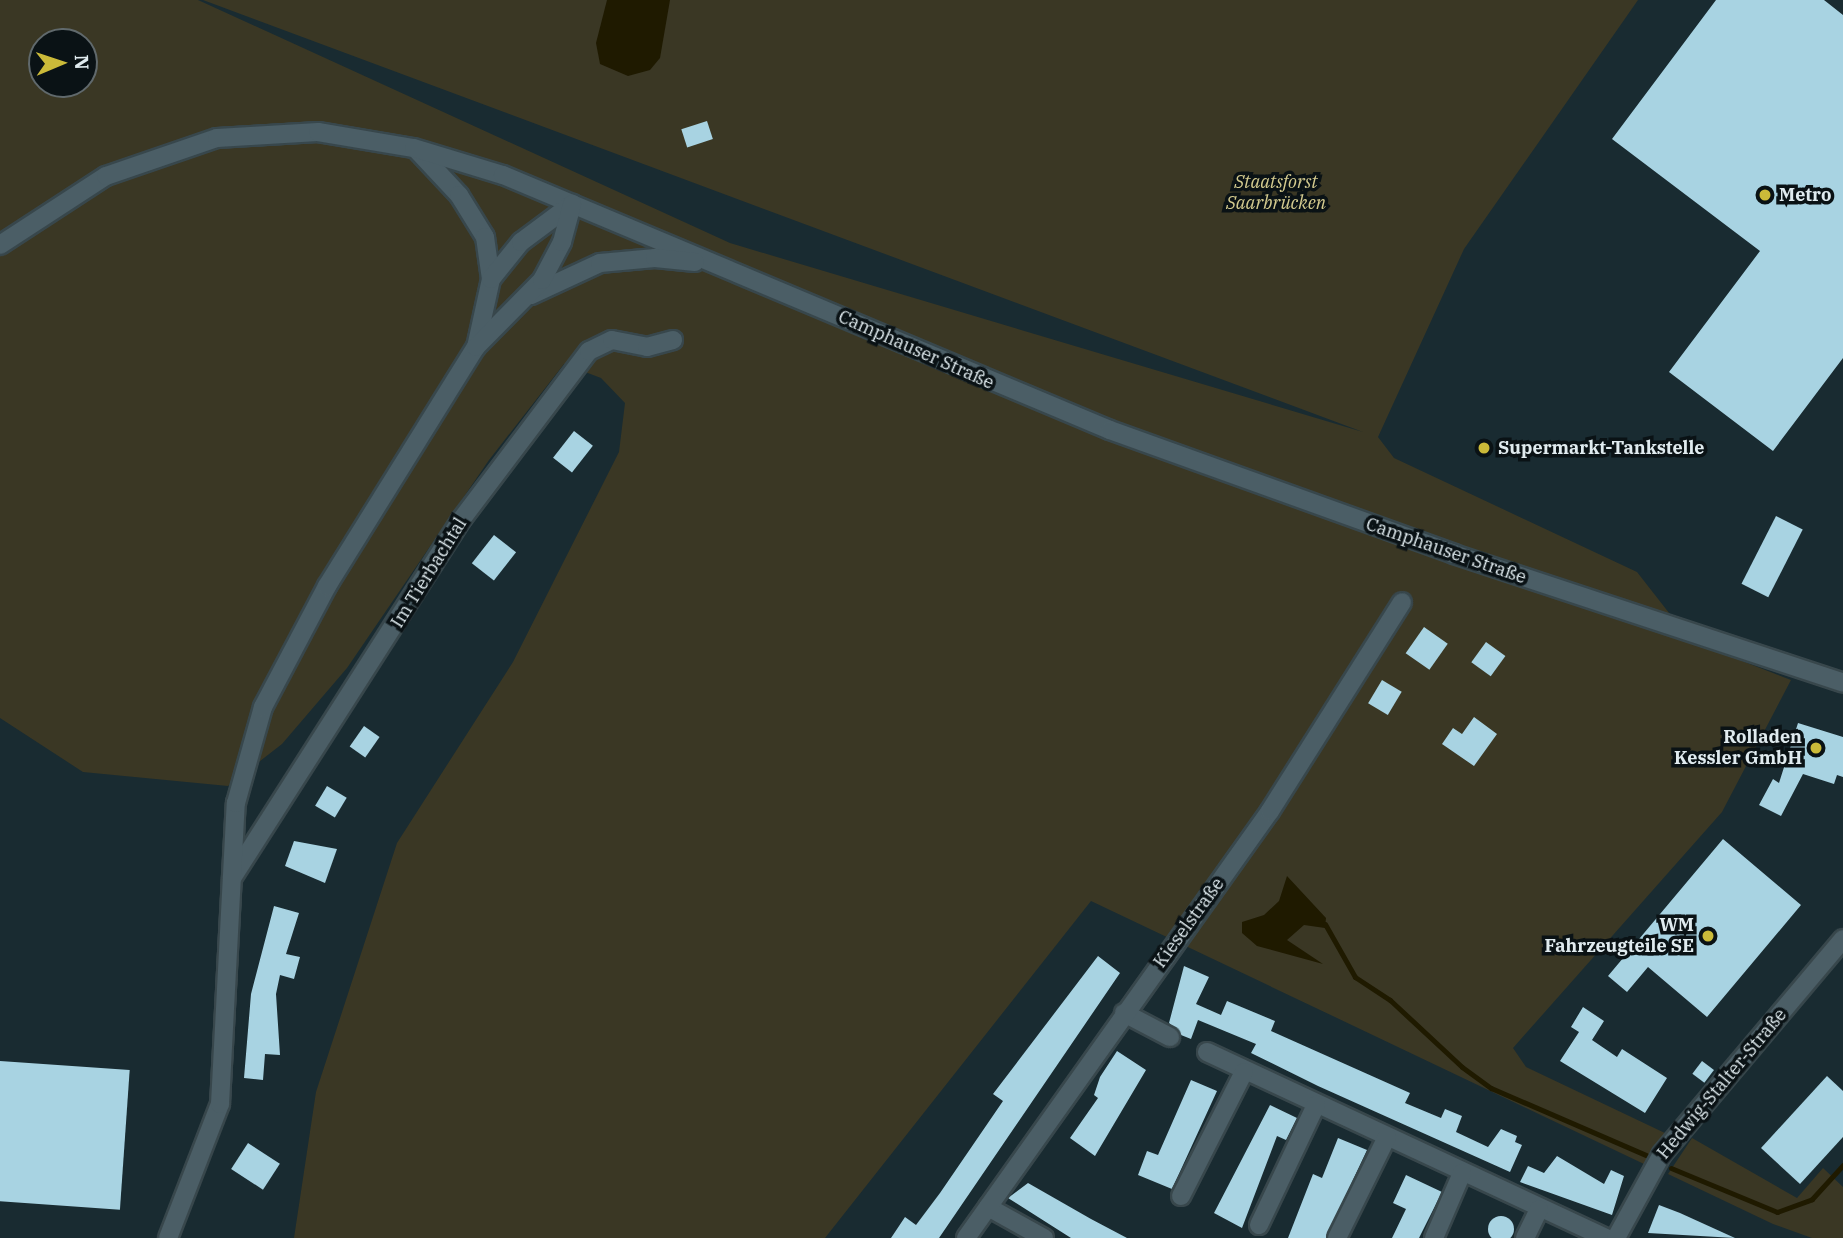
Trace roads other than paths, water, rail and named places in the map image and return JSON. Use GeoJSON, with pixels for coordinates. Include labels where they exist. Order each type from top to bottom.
{"type":"FeatureCollection","features":[{"type":"Feature","properties":{"kind":"street","name":"Camphauser Straße"},"geometry":{"type":"LineString","coordinates":[[0,245],[106,176],[217,138],[318,132],[414,148],[572,204],[1014,393],[1300,500],[1843,683]]}},
{"type":"Feature","properties":{"kind":"street","name":"Im Tierbachtal"},"geometry":{"type":"LineString","coordinates":[[414,148],[478,218],[491,279],[477,347]]}},
{"type":"Feature","properties":{"kind":"street","name":"Im Tierbachtal"},"geometry":{"type":"LineString","coordinates":[[491,279],[521,242],[572,204]]}},
{"type":"Feature","properties":{"kind":"street","name":"Im Tierbachtal"},"geometry":{"type":"LineString","coordinates":[[168,1238],[220,1104],[236,803],[263,708],[327,586],[477,347],[525,298],[562,242],[572,204]]}},
{"type":"Feature","properties":{"kind":"street","name":"Im Tierbachtal"},"geometry":{"type":"LineString","coordinates":[[525,298],[600,263],[655,258],[716,265]]}},
{"type":"Feature","properties":{"kind":"street","name":"Im Tierbachtal"},"geometry":{"type":"LineString","coordinates":[[232,878],[461,520],[589,351],[612,340],[647,347],[673,340]]}},
{"type":"Feature","properties":{"kind":"street","name":"Kieselstraße"},"geometry":{"type":"LineString","coordinates":[[966,1238],[1270,811],[1402,602]]}},
{"type":"Feature","properties":{"kind":"street","name":"Hedwig-Stalter-Straße"},"geometry":{"type":"LineString","coordinates":[[1616,1238],[1662,1154],[1843,939]]}},
{"type":"Feature","properties":{"kind":"street"},"geometry":{"type":"LineString","coordinates":[[1124,1013],[1170,1037]]}},
{"type":"Feature","properties":{"kind":"street"},"geometry":{"type":"LineString","coordinates":[[1207,1052],[1244,1072],[1606,1238]]}},
{"type":"Feature","properties":{"kind":"street"},"geometry":{"type":"LineString","coordinates":[[1181,1196],[1244,1072]]}},
{"type":"Feature","properties":{"kind":"street"},"geometry":{"type":"LineString","coordinates":[[1259,1225],[1316,1105]]}},
{"type":"Feature","properties":{"kind":"street"},"geometry":{"type":"LineString","coordinates":[[1337,1238],[1387,1137]]}},
{"type":"Feature","properties":{"kind":"street"},"geometry":{"type":"LineString","coordinates":[[1434,1238],[1462,1172]]}},
{"type":"Feature","properties":{"kind":"street"},"geometry":{"type":"LineString","coordinates":[[988,1207],[1044,1238]]}},
{"type":"Feature","properties":{"kind":"street"},"geometry":{"type":"LineString","coordinates":[[1525,1238],[1539,1209]]}},
{"type":"Feature","properties":{"kind":"waterway"},"geometry":{"type":"LineString","coordinates":[[1325,924],[1355,977],[1390,1000],[1462,1067],[1491,1088],[1646,1155]]}},
{"type":"Feature","properties":{"kind":"waterway"},"geometry":{"type":"LineString","coordinates":[[1671,1168],[1777,1212],[1812,1199],[1843,1165]]}},
{"type":"Feature","properties":{"kind":"place","name":"Metro"},"geometry":{"type":"Point","coordinates":[1765,195]}},
{"type":"Feature","properties":{"kind":"place","name":"Supermarkt-Tankstelle"},"geometry":{"type":"Point","coordinates":[1484,448]}},
{"type":"Feature","properties":{"kind":"place","name":"Rolladen Kessler GmbH"},"geometry":{"type":"Point","coordinates":[1816,748]}},
{"type":"Feature","properties":{"kind":"place","name":"WM Fahrzeugteile SE"},"geometry":{"type":"Point","coordinates":[1708,936]}},
{"type":"Feature","properties":{"kind":"park label","name":"Staatsforst Saarbrücken"},"geometry":{"type":"Point","coordinates":[1276,193]}}]}
